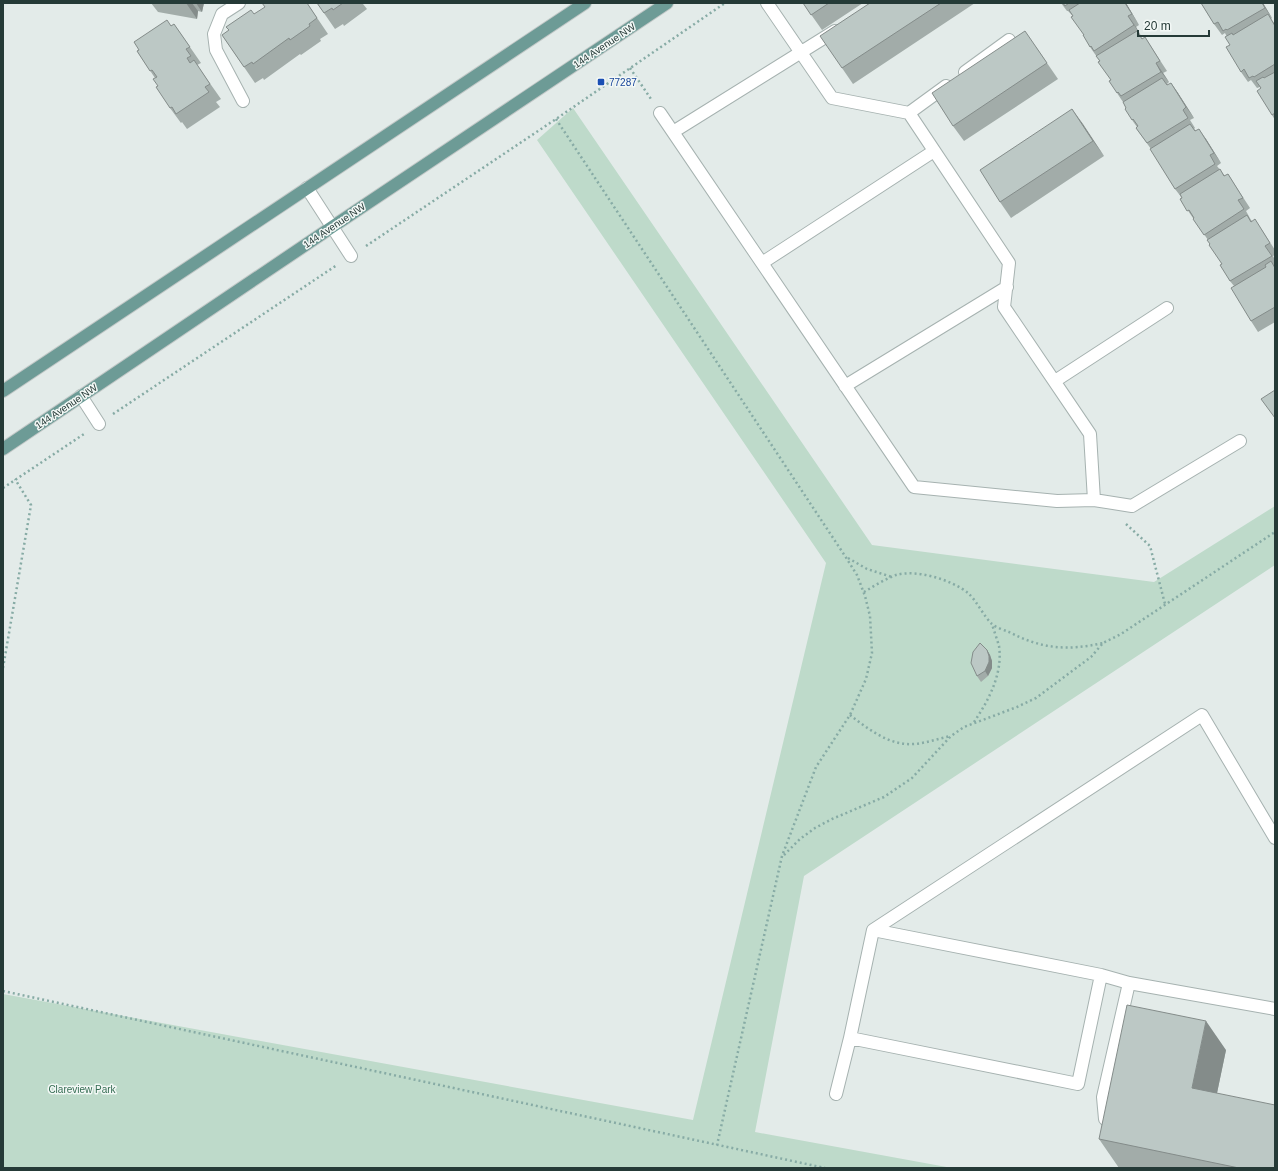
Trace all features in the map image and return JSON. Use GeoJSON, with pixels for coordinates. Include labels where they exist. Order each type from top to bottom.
{"type":"FeatureCollection","features":[{"type":"Feature","properties":{"kind":"main road"},"geometry":{"type":"LineString","coordinates":[[3,391],[585,3]]}},
{"type":"Feature","properties":{"kind":"main road","name":"144 Avenue NW"},"geometry":{"type":"LineString","coordinates":[[3,449],[667,3]]}},
{"type":"Feature","properties":{"kind":"street"},"geometry":{"type":"LineString","coordinates":[[239,3],[223,8],[214,34],[216,50],[243,101]]}},
{"type":"Feature","properties":{"kind":"street"},"geometry":{"type":"LineString","coordinates":[[767,3],[832,98],[909,113],[1009,263],[1004,307],[1090,434],[1094,500]]}},
{"type":"Feature","properties":{"kind":"street"},"geometry":{"type":"LineString","coordinates":[[673,132],[846,24]]}},
{"type":"Feature","properties":{"kind":"street"},"geometry":{"type":"LineString","coordinates":[[909,113],[1009,40]]}},
{"type":"Feature","properties":{"kind":"street"},"geometry":{"type":"LineString","coordinates":[[660,112],[914,487],[1057,501],[1094,500],[1132,506],[1240,441]]}},
{"type":"Feature","properties":{"kind":"street"},"geometry":{"type":"LineString","coordinates":[[762,263],[934,151]]}},
{"type":"Feature","properties":{"kind":"street"},"geometry":{"type":"LineString","coordinates":[[307,188],[351,256]]}},
{"type":"Feature","properties":{"kind":"street"},"geometry":{"type":"LineString","coordinates":[[845,386],[1007,287]]}},
{"type":"Feature","properties":{"kind":"street"},"geometry":{"type":"LineString","coordinates":[[1055,381],[1167,308]]}},
{"type":"Feature","properties":{"kind":"street"},"geometry":{"type":"LineString","coordinates":[[81,396],[99,424]]}},
{"type":"Feature","properties":{"kind":"street"},"geometry":{"type":"LineString","coordinates":[[836,1094],[850,1038],[873,930],[1202,715],[1275,838]]}},
{"type":"Feature","properties":{"kind":"street"},"geometry":{"type":"LineString","coordinates":[[873,930],[1101,975],[1128,983],[1275,1009]]}},
{"type":"Feature","properties":{"kind":"street"},"geometry":{"type":"LineString","coordinates":[[850,1038],[1078,1084],[1101,975]]}},
{"type":"Feature","properties":{"kind":"street"},"geometry":{"type":"LineString","coordinates":[[1122,1130],[1117,1130],[1105,1119],[1103,1097],[1128,983]]}},
{"type":"Feature","properties":{"kind":"path"},"geometry":{"type":"LineString","coordinates":[[3,488],[556,119],[725,3]]}},
{"type":"Feature","properties":{"kind":"path"},"geometry":{"type":"LineString","coordinates":[[630,68],[660,112]]}},
{"type":"Feature","properties":{"kind":"path"},"geometry":{"type":"LineString","coordinates":[[556,119],[845,556],[857,575],[864,592],[870,616],[872,653],[866,679],[850,715],[816,767],[782,856],[717,1145]]}},
{"type":"Feature","properties":{"kind":"path"},"geometry":{"type":"LineString","coordinates":[[3,668],[31,505],[15,479]]}},
{"type":"Feature","properties":{"kind":"path"},"geometry":{"type":"LineString","coordinates":[[1126,524],[1150,546],[1165,604]]}},
{"type":"Feature","properties":{"kind":"path"},"geometry":{"type":"LineString","coordinates":[[992,624],[1020,638],[1044,646],[1077,648],[1103,643],[1121,634],[1275,532]]}},
{"type":"Feature","properties":{"kind":"path"},"geometry":{"type":"LineString","coordinates":[[845,556],[854,563],[867,569],[893,577]]}},
{"type":"Feature","properties":{"kind":"path"},"geometry":{"type":"LineString","coordinates":[[864,592],[897,575],[914,574],[931,576],[950,582],[968,593],[992,624],[999,646],[998,676],[985,706],[974,722]]}},
{"type":"Feature","properties":{"kind":"path"},"geometry":{"type":"LineString","coordinates":[[782,856],[800,839],[815,828],[832,819],[884,797],[912,778],[951,736],[964,727],[1017,707],[1036,698],[1091,657],[1103,643]]}},
{"type":"Feature","properties":{"kind":"path"},"geometry":{"type":"LineString","coordinates":[[850,715],[864,726],[894,742],[912,744],[929,742],[951,736]]}},
{"type":"Feature","properties":{"kind":"path"},"geometry":{"type":"LineString","coordinates":[[3,991],[825,1168]]}},
{"type":"Feature","properties":{"kind":"green space","name":"Clareview Park"},"geometry":{"type":"Polygon","coordinates":[[[573,108],[872,545],[1154,582],[1275,506],[1275,565],[804,876],[755,1132],[952,1168],[3,1168],[3,994],[693,1120],[826,563],[537,140],[573,108]]]}},
{"type":"Feature","properties":{"kind":"building"},"geometry":{"type":"Polygon","coordinates":[[[262,3],[307,3],[317,18],[309,24],[310,26],[290,40],[289,38],[253,64],[252,62],[244,67],[222,35],[229,30],[226,27],[251,10],[254,14],[265,7],[262,3]]]}},
{"type":"Feature","properties":{"kind":"building"},"geometry":{"type":"Polygon","coordinates":[[[317,3],[343,3],[333,10],[332,8],[324,13],[317,3]]]}},
{"type":"Feature","properties":{"kind":"building"},"geometry":{"type":"Polygon","coordinates":[[[803,3],[829,3],[811,15],[803,3]]]}},
{"type":"Feature","properties":{"kind":"building"},"geometry":{"type":"Polygon","coordinates":[[[870,3],[941,3],[842,68],[820,36],[870,3]]]}},
{"type":"Feature","properties":{"kind":"building"},"geometry":{"type":"Polygon","coordinates":[[[1080,3],[1125,3],[1132,14],[1128,16],[1134,25],[1094,51],[1071,17],[1073,16],[1069,10],[1080,3]]]}},
{"type":"Feature","properties":{"kind":"building"},"geometry":{"type":"Polygon","coordinates":[[[1201,3],[1262,3],[1265,8],[1223,31],[1218,22],[1214,24],[1201,3]]]}},
{"type":"Feature","properties":{"kind":"building"},"geometry":{"type":"Polygon","coordinates":[[[1268,14],[1275,26],[1275,64],[1254,77],[1249,78],[1244,69],[1241,72],[1226,47],[1230,45],[1225,37],[1232,33],[1233,35],[1268,14]]]}},
{"type":"Feature","properties":{"kind":"building"},"geometry":{"type":"Polygon","coordinates":[[[167,20],[171,26],[174,24],[190,47],[186,49],[191,56],[187,58],[190,63],[194,60],[210,84],[205,87],[209,92],[176,114],[172,107],[170,108],[156,87],[158,86],[153,79],[157,77],[152,70],[150,71],[137,51],[139,50],[134,42],[167,20]]]}},
{"type":"Feature","properties":{"kind":"building"},"geometry":{"type":"Polygon","coordinates":[[[1025,31],[1047,63],[953,126],[932,93],[1025,31]]]}},
{"type":"Feature","properties":{"kind":"building"},"geometry":{"type":"Polygon","coordinates":[[[1137,31],[1142,39],[1145,37],[1160,61],[1156,63],[1161,72],[1121,96],[1118,92],[1117,93],[1109,81],[1111,80],[1098,62],[1100,61],[1096,56],[1137,31]]]}},
{"type":"Feature","properties":{"kind":"building"},"geometry":{"type":"Polygon","coordinates":[[[1275,72],[1275,113],[1272,115],[1257,91],[1261,88],[1256,81],[1275,72]]]}},
{"type":"Feature","properties":{"kind":"building"},"geometry":{"type":"Polygon","coordinates":[[[1162,78],[1167,85],[1171,83],[1186,107],[1183,110],[1188,118],[1147,143],[1136,128],[1138,126],[1125,109],[1126,108],[1123,102],[1162,78]]]}},
{"type":"Feature","properties":{"kind":"building"},"geometry":{"type":"Polygon","coordinates":[[[1072,109],[1093,141],[1000,202],[980,170],[1072,109]]]}},
{"type":"Feature","properties":{"kind":"building"},"geometry":{"type":"Polygon","coordinates":[[[1190,124],[1195,131],[1199,129],[1214,153],[1210,155],[1215,164],[1175,189],[1150,149],[1190,124]]]}},
{"type":"Feature","properties":{"kind":"building"},"geometry":{"type":"Polygon","coordinates":[[[1220,169],[1224,176],[1228,174],[1243,198],[1238,200],[1244,209],[1204,235],[1193,219],[1194,218],[1189,210],[1187,211],[1180,199],[1182,198],[1180,194],[1220,169]]]}},
{"type":"Feature","properties":{"kind":"building"},"geometry":{"type":"Polygon","coordinates":[[[1247,215],[1251,222],[1255,219],[1270,243],[1265,246],[1272,256],[1230,281],[1220,265],[1222,264],[1207,240],[1247,215]]]}},
{"type":"Feature","properties":{"kind":"building"},"geometry":{"type":"Polygon","coordinates":[[[1271,261],[1275,268],[1275,307],[1251,321],[1231,288],[1266,267],[1265,265],[1271,261]]]}},
{"type":"Feature","properties":{"kind":"building"},"geometry":{"type":"Polygon","coordinates":[[[1275,390],[1275,418],[1261,399],[1275,390]]]}},
{"type":"Feature","properties":{"kind":"building"},"geometry":{"type":"Polygon","coordinates":[[[980,643],[987,650],[989,662],[985,671],[977,676],[971,663],[973,652],[980,643]]]}},
{"type":"Feature","properties":{"kind":"building"},"geometry":{"type":"Polygon","coordinates":[[[1127,1005],[1206,1021],[1192,1088],[1275,1105],[1275,1168],[1239,1168],[1099,1139],[1127,1005]]]}},
{"type":"Feature","properties":{"kind":"place","name":"77287"},"geometry":{"type":"Point","coordinates":[601,82]}}]}
